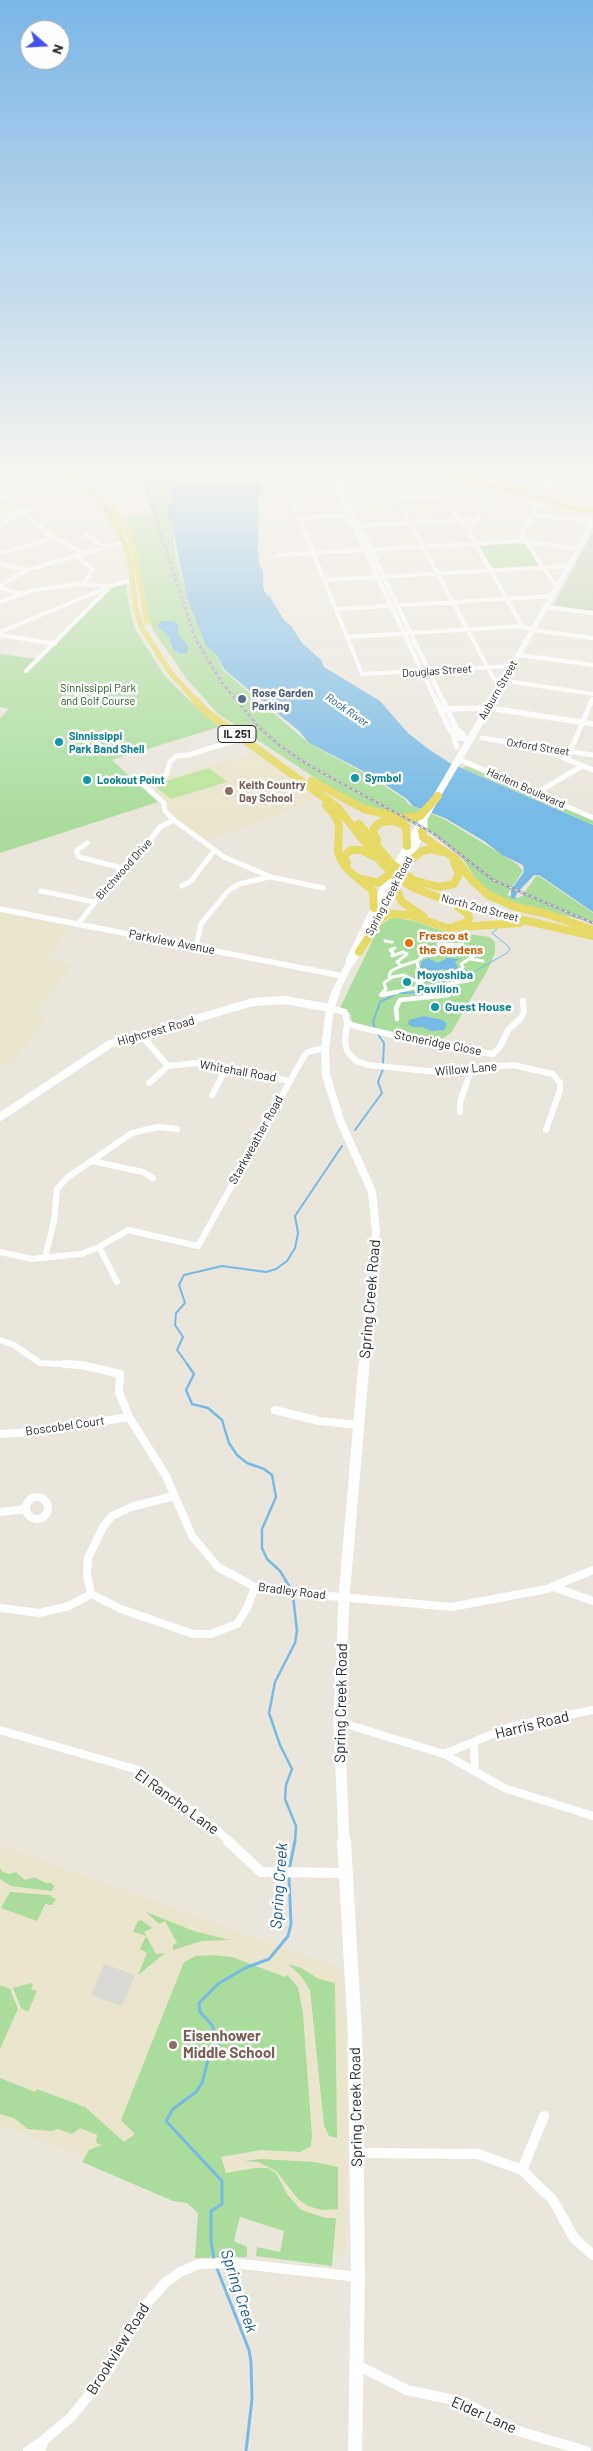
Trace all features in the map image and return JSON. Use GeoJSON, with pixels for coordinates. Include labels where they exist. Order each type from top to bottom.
{"type":"FeatureCollection","features":[{"type":"Feature","properties":{"kind":"main road","name":"North 2nd Street"},"geometry":{"type":"LineString","coordinates":[[136,587],[136,610],[142,628],[156,652],[186,692],[206,712],[337,807],[381,859],[412,883],[458,905],[551,925],[593,937]]}},
{"type":"Feature","properties":{"kind":"main road","name":"North 2nd Street"},"geometry":{"type":"LineString","coordinates":[[138,587],[148,626],[163,652],[199,699],[210,710],[348,810],[381,859]]}},
{"type":"Feature","properties":{"kind":"main road","name":"Auburn Street"},"geometry":{"type":"LineString","coordinates":[[443,787],[557,588]]}},
{"type":"Feature","properties":{"kind":"main road"},"geometry":{"type":"LineString","coordinates":[[246,741],[330,808],[339,826],[338,852],[348,870],[372,891],[375,898],[374,908]]}},
{"type":"Feature","properties":{"kind":"main road"},"geometry":{"type":"LineString","coordinates":[[306,778],[364,809],[385,815],[414,818],[420,816],[438,796]]}},
{"type":"Feature","properties":{"kind":"main road","name":"Spring Creek Road"},"geometry":{"type":"LineString","coordinates":[[356,2451],[358,2277],[355,2036],[345,1874],[339,1722],[344,1597],[376,1232],[372,1192],[340,1120],[326,1075],[325,1048],[330,1008],[352,951],[407,846],[443,787]]}},
{"type":"Feature","properties":{"kind":"main road"},"geometry":{"type":"LineString","coordinates":[[381,859],[373,832],[374,828],[381,822],[394,821],[406,826],[407,846]]}},
{"type":"Feature","properties":{"kind":"main road","name":"Spring Creek Road"},"geometry":{"type":"LineString","coordinates":[[345,972],[359,952],[406,864],[422,831],[424,821]]}},
{"type":"Feature","properties":{"kind":"main road"},"geometry":{"type":"LineString","coordinates":[[422,831],[423,837],[456,859],[471,879],[488,895],[516,907],[547,914],[593,930]]}},
{"type":"Feature","properties":{"kind":"main road"},"geometry":{"type":"LineString","coordinates":[[381,859],[368,852],[356,850],[345,853],[343,857],[351,869],[370,882],[384,880],[394,871]]}},
{"type":"Feature","properties":{"kind":"main road"},"geometry":{"type":"LineString","coordinates":[[406,864],[417,853],[436,850],[447,855],[458,870],[456,882],[449,886],[439,887],[412,883]]}},
{"type":"Feature","properties":{"kind":"main road","name":"North 2nd Street"},"geometry":{"type":"LineString","coordinates":[[412,883],[463,901],[593,930]]}},
{"type":"Feature","properties":{"kind":"main road"},"geometry":{"type":"LineString","coordinates":[[394,885],[402,902],[431,920],[453,926],[467,922],[468,914],[463,910],[421,893],[412,883]]}},
{"type":"Feature","properties":{"kind":"main road"},"geometry":{"type":"LineString","coordinates":[[359,952],[377,924],[383,917],[391,914],[409,916],[447,928],[508,923],[528,924],[593,937]]}},
{"type":"Feature","properties":{"kind":"street"},"geometry":{"type":"LineString","coordinates":[[1,587],[22,594]]}},
{"type":"Feature","properties":{"kind":"street"},"geometry":{"type":"LineString","coordinates":[[0,602],[22,594],[59,587]]}},
{"type":"Feature","properties":{"kind":"street"},"geometry":{"type":"LineString","coordinates":[[0,634],[108,587]]}},
{"type":"Feature","properties":{"kind":"street"},"geometry":{"type":"LineString","coordinates":[[26,670],[55,644],[110,587]]}},
{"type":"Feature","properties":{"kind":"street"},"geometry":{"type":"LineString","coordinates":[[327,587],[346,637],[522,626],[533,630],[593,638]]}},
{"type":"Feature","properties":{"kind":"street"},"geometry":{"type":"LineString","coordinates":[[382,587],[449,728],[464,740],[470,740]]}},
{"type":"Feature","properties":{"kind":"street"},"geometry":{"type":"LineString","coordinates":[[390,587],[459,735]]}},
{"type":"Feature","properties":{"kind":"street"},"geometry":{"type":"LineString","coordinates":[[443,587],[494,679],[593,694]]}},
{"type":"Feature","properties":{"kind":"street"},"geometry":{"type":"LineString","coordinates":[[499,587],[522,626]]}},
{"type":"Feature","properties":{"kind":"street"},"geometry":{"type":"LineString","coordinates":[[336,609],[553,596]]}},
{"type":"Feature","properties":{"kind":"street"},"geometry":{"type":"LineString","coordinates":[[547,607],[593,613]]}},
{"type":"Feature","properties":{"kind":"street"},"geometry":{"type":"LineString","coordinates":[[0,634],[55,644]]}},
{"type":"Feature","properties":{"kind":"street","name":"Douglas Street"},"geometry":{"type":"LineString","coordinates":[[346,637],[362,675],[512,666]]}},
{"type":"Feature","properties":{"kind":"street"},"geometry":{"type":"LineString","coordinates":[[519,655],[593,665]]}},
{"type":"Feature","properties":{"kind":"street"},"geometry":{"type":"LineString","coordinates":[[567,759],[593,699]]}},
{"type":"Feature","properties":{"kind":"street"},"geometry":{"type":"LineString","coordinates":[[440,709],[489,708],[593,724]]}},
{"type":"Feature","properties":{"kind":"street"},"geometry":{"type":"LineString","coordinates":[[457,747],[454,738],[459,735]]}},
{"type":"Feature","properties":{"kind":"street","name":"Oxford Street"},"geometry":{"type":"LineString","coordinates":[[482,738],[593,755]]}},
{"type":"Feature","properties":{"kind":"street"},"geometry":{"type":"LineString","coordinates":[[246,741],[188,755],[176,756],[170,762],[166,775],[144,784],[164,803],[165,811],[174,820],[214,851],[271,877],[323,888]]}},
{"type":"Feature","properties":{"kind":"street"},"geometry":{"type":"LineString","coordinates":[[535,746],[593,770]]}},
{"type":"Feature","properties":{"kind":"street","name":"Harlem Boulevard"},"geometry":{"type":"LineString","coordinates":[[459,759],[538,792],[593,818]]}},
{"type":"Feature","properties":{"kind":"street"},"geometry":{"type":"LineString","coordinates":[[452,770],[463,764],[475,766]]}},
{"type":"Feature","properties":{"kind":"street"},"geometry":{"type":"LineString","coordinates":[[538,792],[582,766]]}},
{"type":"Feature","properties":{"kind":"street","name":"Birchwood Drive"},"geometry":{"type":"LineString","coordinates":[[78,924],[122,868],[148,843],[160,827],[174,820]]}},
{"type":"Feature","properties":{"kind":"street"},"geometry":{"type":"LineString","coordinates":[[87,843],[76,851],[76,854],[80,857],[122,868]]}},
{"type":"Feature","properties":{"kind":"street"},"geometry":{"type":"LineString","coordinates":[[182,886],[191,880],[214,851]]}},
{"type":"Feature","properties":{"kind":"street"},"geometry":{"type":"LineString","coordinates":[[196,946],[201,924],[228,891],[239,884],[271,877]]}},
{"type":"Feature","properties":{"kind":"street"},"geometry":{"type":"LineString","coordinates":[[41,891],[94,902]]}},
{"type":"Feature","properties":{"kind":"street","name":"Parkview Avenue"},"geometry":{"type":"LineString","coordinates":[[0,909],[345,972]]}},
{"type":"Feature","properties":{"kind":"street"},"geometry":{"type":"LineString","coordinates":[[385,941],[392,942]]}},
{"type":"Feature","properties":{"kind":"street"},"geometry":{"type":"LineString","coordinates":[[438,944],[463,945],[457,953],[446,953]]}},
{"type":"Feature","properties":{"kind":"street"},"geometry":{"type":"LineString","coordinates":[[395,948],[390,950],[393,953],[392,956],[407,953],[398,962],[400,966]]}},
{"type":"Feature","properties":{"kind":"street"},"geometry":{"type":"LineString","coordinates":[[395,978],[389,976],[391,971],[416,961],[423,956],[436,955],[441,950],[461,950],[475,955],[461,964],[463,967],[459,972],[431,979],[418,968],[419,964],[416,961]]}},
{"type":"Feature","properties":{"kind":"street"},"geometry":{"type":"LineString","coordinates":[[471,959],[483,961]]}},
{"type":"Feature","properties":{"kind":"street"},"geometry":{"type":"LineString","coordinates":[[397,1019],[396,1008],[400,1000],[448,995],[453,991],[446,984],[459,980],[468,981],[459,972]]}},
{"type":"Feature","properties":{"kind":"street"},"geometry":{"type":"LineString","coordinates":[[422,985],[425,973]]}},
{"type":"Feature","properties":{"kind":"street"},"geometry":{"type":"LineString","coordinates":[[422,985],[413,984],[414,987],[403,992],[381,995],[386,989],[384,983],[404,975],[434,991],[443,990],[449,993],[448,995]]}},
{"type":"Feature","properties":{"kind":"street","name":"Highcrest Road"},"geometry":{"type":"LineString","coordinates":[[0,1117],[110,1044],[253,1002],[270,999],[330,1008]]}},
{"type":"Feature","properties":{"kind":"street","name":"Stoneridge Close"},"geometry":{"type":"LineString","coordinates":[[330,1008],[345,1012],[347,1023],[434,1045],[493,1054],[500,1047],[508,1030],[522,1018],[524,1012],[523,1001]]}},
{"type":"Feature","properties":{"kind":"street","name":"Willow Lane"},"geometry":{"type":"LineString","coordinates":[[347,1023],[345,1040],[347,1051],[356,1061],[375,1066],[438,1072],[514,1065],[547,1072],[558,1077],[560,1090],[546,1130]]}},
{"type":"Feature","properties":{"kind":"street"},"geometry":{"type":"LineString","coordinates":[[141,1035],[168,1066],[149,1083]]}},
{"type":"Feature","properties":{"kind":"street","name":"Starkweather Road"},"geometry":{"type":"LineString","coordinates":[[198,1246],[289,1081],[308,1052],[325,1048]]}},
{"type":"Feature","properties":{"kind":"street","name":"Whitehall Road"},"geometry":{"type":"LineString","coordinates":[[168,1066],[195,1063],[227,1067],[289,1081]]}},
{"type":"Feature","properties":{"kind":"street"},"geometry":{"type":"LineString","coordinates":[[212,1094],[227,1067]]}},
{"type":"Feature","properties":{"kind":"street"},"geometry":{"type":"LineString","coordinates":[[460,1112],[460,1102],[472,1068]]}},
{"type":"Feature","properties":{"kind":"street"},"geometry":{"type":"LineString","coordinates":[[45,1258],[54,1221],[57,1190],[68,1177],[132,1133],[158,1127],[177,1129]]}},
{"type":"Feature","properties":{"kind":"street"},"geometry":{"type":"LineString","coordinates":[[92,1161],[143,1172],[153,1178]]}},
{"type":"Feature","properties":{"kind":"street"},"geometry":{"type":"LineString","coordinates":[[0,1252],[24,1258],[81,1254],[99,1247],[128,1230],[198,1246]]}},
{"type":"Feature","properties":{"kind":"street"},"geometry":{"type":"LineString","coordinates":[[99,1247],[117,1282]]}},
{"type":"Feature","properties":{"kind":"street","name":"Bradley Road"},"geometry":{"type":"LineString","coordinates":[[0,1340],[14,1345],[30,1358],[40,1363],[82,1365],[120,1374],[119,1392],[129,1416],[166,1476],[192,1536],[218,1566],[255,1587],[276,1591],[451,1607],[552,1587],[593,1570]]}},
{"type":"Feature","properties":{"kind":"street"},"geometry":{"type":"LineString","coordinates":[[274,1410],[319,1421],[358,1425]]}},
{"type":"Feature","properties":{"kind":"street","name":"Boscobel Court"},"geometry":{"type":"LineString","coordinates":[[0,1434],[33,1432],[129,1416]]}},
{"type":"Feature","properties":{"kind":"street"},"geometry":{"type":"LineString","coordinates":[[91,1594],[87,1574],[88,1558],[103,1527],[112,1516],[131,1507],[174,1496]]}},
{"type":"Feature","properties":{"kind":"street"},"geometry":{"type":"LineString","coordinates":[[0,1512],[24,1509]]}},
{"type":"Feature","properties":{"kind":"street"},"geometry":{"type":"LineString","coordinates":[[91,1594],[121,1610],[193,1634],[211,1634],[237,1624],[247,1608],[255,1587]]}},
{"type":"Feature","properties":{"kind":"street"},"geometry":{"type":"LineString","coordinates":[[552,1587],[593,1601]]}},
{"type":"Feature","properties":{"kind":"street"},"geometry":{"type":"LineString","coordinates":[[0,1608],[39,1613],[69,1606],[91,1594]]}},
{"type":"Feature","properties":{"kind":"street","name":"Harris Road"},"geometry":{"type":"LineString","coordinates":[[444,1754],[510,1727],[593,1710]]}},
{"type":"Feature","properties":{"kind":"street"},"geometry":{"type":"LineString","coordinates":[[339,1722],[444,1754],[504,1788],[593,1816]]}},
{"type":"Feature","properties":{"kind":"street","name":"El Rancho Lane"},"geometry":{"type":"LineString","coordinates":[[0,1730],[138,1770],[216,1829],[261,1872],[345,1874]]}},
{"type":"Feature","properties":{"kind":"street"},"geometry":{"type":"LineString","coordinates":[[474,1742],[475,1771]]}},
{"type":"Feature","properties":{"kind":"street"},"geometry":{"type":"LineString","coordinates":[[522,2170],[544,2116]]}},
{"type":"Feature","properties":{"kind":"street"},"geometry":{"type":"LineString","coordinates":[[357,2153],[478,2154],[522,2170],[553,2200],[574,2238],[593,2255]]}},
{"type":"Feature","properties":{"kind":"street","name":"Brookview Road"},"geometry":{"type":"LineString","coordinates":[[40,2451],[44,2440],[71,2417],[107,2373],[152,2296],[180,2272],[199,2264],[233,2263],[358,2277]]}},
{"type":"Feature","properties":{"kind":"street","name":"Elder Lane"},"geometry":{"type":"LineString","coordinates":[[356,2365],[407,2390],[463,2402],[515,2430],[586,2451]]}},
{"type":"Feature","properties":{"kind":"street"},"geometry":{"type":"LineString","coordinates":[[28,2451],[44,2440]]}},
{"type":"Feature","properties":{"kind":"shaded area","name":"Keith Country Day School"},"geometry":{"type":"Polygon","coordinates":[[[254,753],[313,800],[205,841],[167,811],[162,799],[148,784],[254,753]]]}},
{"type":"Feature","properties":{"kind":"shaded area"},"geometry":{"type":"Polygon","coordinates":[[[0,911],[70,925],[48,959],[73,965],[35,1012],[48,1016],[8,1067],[0,1065],[0,911]]]}},
{"type":"Feature","properties":{"kind":"shaded area","name":"Eisenhower Middle School"},"geometry":{"type":"Polygon","coordinates":[[[0,1845],[344,1970],[348,2172],[346,2256],[0,2125],[0,1845]]]}},
{"type":"Feature","properties":{"kind":"shaded area"},"geometry":{"type":"Polygon","coordinates":[[[104,1964],[135,1975],[122,2006],[91,1995],[104,1964]]]}},
{"type":"Feature","properties":{"kind":"green space","name":"Sinnissippi Park and Golf Course"},"geometry":{"type":"Polygon","coordinates":[[[110,587],[127,587],[134,627],[164,675],[201,712],[222,726],[112,760],[158,802],[0,853],[0,718],[9,709],[0,707],[0,654],[38,659],[110,587]]]}},
{"type":"Feature","properties":{"kind":"green space"},"geometry":{"type":"Polygon","coordinates":[[[143,587],[185,587],[187,598],[206,646],[216,654],[223,670],[310,744],[368,775],[406,800],[408,804],[444,819],[517,864],[523,871],[507,895],[516,898],[522,896],[537,875],[593,913],[593,922],[517,905],[482,888],[463,859],[433,834],[400,817],[382,814],[338,793],[218,714],[187,679],[154,632],[150,622],[143,587]]]}},
{"type":"Feature","properties":{"kind":"green space"},"geometry":{"type":"Polygon","coordinates":[[[563,587],[593,587],[593,612],[553,606],[563,587]]]}},
{"type":"Feature","properties":{"kind":"green space"},"geometry":{"type":"Polygon","coordinates":[[[466,766],[593,820],[593,825],[462,768],[466,766]]]}},
{"type":"Feature","properties":{"kind":"green space"},"geometry":{"type":"Polygon","coordinates":[[[209,768],[227,782],[171,799],[153,785],[209,768]]]}},
{"type":"Feature","properties":{"kind":"green space"},"geometry":{"type":"Polygon","coordinates":[[[393,917],[414,921],[439,930],[490,937],[495,942],[495,953],[487,971],[451,1033],[433,1043],[352,1022],[350,1013],[340,1008],[380,925],[393,917]]]}},
{"type":"Feature","properties":{"kind":"green space"},"geometry":{"type":"Polygon","coordinates":[[[0,1868],[3,1872],[9,1874],[16,1872],[25,1880],[34,1877],[46,1883],[51,1883],[54,1886],[52,1891],[11,1886],[0,1879],[0,1868]]]}},
{"type":"Feature","properties":{"kind":"green space"},"geometry":{"type":"Polygon","coordinates":[[[10,1892],[49,1895],[56,1899],[52,1905],[45,1904],[37,1921],[1,1908],[10,1892]]]}},
{"type":"Feature","properties":{"kind":"green space"},"geometry":{"type":"Polygon","coordinates":[[[146,1912],[194,1931],[229,1940],[202,1941],[173,1950],[173,1945],[177,1943],[165,1921],[159,1924],[146,1912]]]}},
{"type":"Feature","properties":{"kind":"green space"},"geometry":{"type":"Polygon","coordinates":[[[141,1920],[152,1928],[144,1932],[156,1954],[165,1953],[138,1975],[147,1953],[140,1949],[146,1936],[133,1932],[138,1921],[141,1920]]]}},
{"type":"Feature","properties":{"kind":"green space"},"geometry":{"type":"Polygon","coordinates":[[[196,1956],[232,1957],[285,1977],[287,1975],[298,1987],[303,2014],[312,2136],[311,2146],[300,2152],[261,2150],[221,2157],[226,2173],[255,2168],[268,2168],[276,2173],[287,2194],[301,2210],[326,2218],[336,2218],[332,2266],[256,2256],[257,2247],[280,2252],[284,2231],[240,2217],[234,2241],[247,2247],[247,2257],[195,2258],[198,2213],[187,2203],[173,2201],[82,2162],[89,2150],[102,2145],[96,2143],[97,2135],[80,2128],[72,2134],[58,2129],[51,2131],[28,2129],[14,2118],[0,2114],[0,2078],[35,2092],[37,2089],[85,2107],[124,2142],[135,2134],[121,2120],[184,1962],[196,1956]]]}},
{"type":"Feature","properties":{"kind":"green space"},"geometry":{"type":"Polygon","coordinates":[[[288,1964],[301,1968],[319,1979],[335,1983],[337,2138],[329,2136],[324,2125],[310,1990],[301,1976],[288,1964]]]}},
{"type":"Feature","properties":{"kind":"green space"},"geometry":{"type":"Polygon","coordinates":[[[33,1984],[31,1989],[37,1991],[28,2012],[21,2008],[13,1988],[33,1984]]]}},
{"type":"Feature","properties":{"kind":"green space"},"geometry":{"type":"Polygon","coordinates":[[[0,1985],[10,1989],[18,2009],[0,2049],[0,1985]]]}},
{"type":"Feature","properties":{"kind":"green space"},"geometry":{"type":"Polygon","coordinates":[[[261,2159],[314,2162],[338,2167],[338,2209],[322,2210],[308,2206],[298,2199],[276,2171],[258,2162],[244,2161],[261,2159]]]}},
{"type":"Feature","properties":{"kind":"water","name":"Rock River"},"geometry":{"type":"Polygon","coordinates":[[[185,587],[263,587],[284,620],[292,627],[302,643],[321,660],[324,667],[380,701],[408,733],[427,748],[450,763],[593,825],[593,912],[539,875],[534,875],[517,893],[515,899],[511,898],[511,890],[524,872],[523,865],[502,855],[484,841],[445,818],[413,806],[407,799],[369,774],[309,743],[299,731],[224,669],[216,654],[206,646],[187,598],[185,587]]]}},
{"type":"Feature","properties":{"kind":"water"},"geometry":{"type":"Polygon","coordinates":[[[162,621],[173,621],[178,625],[178,634],[188,646],[187,653],[180,654],[173,649],[169,637],[157,626],[162,621]]]}},
{"type":"Feature","properties":{"kind":"water"},"geometry":{"type":"Polygon","coordinates":[[[428,958],[438,963],[447,958],[459,959],[455,962],[458,968],[453,971],[442,969],[431,974],[427,969],[420,968],[422,961],[428,958]]]}},
{"type":"Feature","properties":{"kind":"water"},"geometry":{"type":"Polygon","coordinates":[[[424,1016],[443,1020],[447,1024],[444,1030],[431,1031],[408,1024],[409,1020],[424,1016]]]}},
{"type":"Feature","properties":{"kind":"waterway","name":"Spring Creek"},"geometry":{"type":"LineString","coordinates":[[423,992],[448,979],[472,973],[507,953],[510,949],[508,946],[492,933],[497,929]]}},
{"type":"Feature","properties":{"kind":"waterway","name":"Spring Creek"},"geometry":{"type":"LineString","coordinates":[[375,1029],[373,1022],[380,1002],[398,993],[423,992]]}},
{"type":"Feature","properties":{"kind":"waterway","name":"Spring Creek"},"geometry":{"type":"LineString","coordinates":[[405,993],[423,992]]}},
{"type":"Feature","properties":{"kind":"waterway","name":"Spring Creek"},"geometry":{"type":"LineString","coordinates":[[377,1033],[384,1043],[383,1064]]}},
{"type":"Feature","properties":{"kind":"waterway","name":"Spring Creek"},"geometry":{"type":"LineString","coordinates":[[355,1130],[382,1093],[378,1082],[383,1069]]}},
{"type":"Feature","properties":{"kind":"waterway","name":"Spring Creek"},"geometry":{"type":"LineString","coordinates":[[188,1365],[177,1350],[183,1337],[175,1325],[176,1313],[185,1303],[179,1285],[184,1275],[222,1266],[266,1272],[276,1269],[287,1261],[295,1248],[298,1233],[295,1216],[342,1146]]}},
{"type":"Feature","properties":{"kind":"waterway","name":"Spring Creek"},"geometry":{"type":"LineString","coordinates":[[187,1364],[194,1374],[186,1390],[192,1404],[208,1408],[222,1420],[229,1443],[237,1455],[247,1463],[264,1469],[272,1475],[276,1497],[262,1529],[262,1548],[267,1559],[280,1571],[292,1591]]}},
{"type":"Feature","properties":{"kind":"waterway","name":"Spring Creek"},"geometry":{"type":"LineString","coordinates":[[293,1596],[297,1631],[295,1643],[275,1682],[269,1713],[280,1745],[292,1769],[286,1785],[285,1799],[296,1826],[295,1842]]}},
{"type":"Feature","properties":{"kind":"waterway","name":"Spring Creek"},"geometry":{"type":"LineString","coordinates":[[289,1870],[295,1841]]}},
{"type":"Feature","properties":{"kind":"waterway","name":"Spring Creek"},"geometry":{"type":"LineString","coordinates":[[214,2259],[211,2242],[211,2211],[222,2204],[222,2181],[166,2121],[173,2109],[196,2092],[202,2083],[208,2060],[219,2045],[212,2025],[200,2012],[199,2003],[218,1984],[245,1968],[269,1959],[288,1936],[291,1924],[289,1877]]}},
{"type":"Feature","properties":{"kind":"waterway","name":"Spring Creek"},"geometry":{"type":"LineString","coordinates":[[216,2266],[249,2350],[251,2362],[252,2399],[246,2451]]}},
{"type":"Feature","properties":{"kind":"railway"},"geometry":{"type":"LineString","coordinates":[[178,587],[195,638],[222,683],[258,726],[280,746],[310,766],[433,833],[493,880],[593,923]]}},
{"type":"Feature","properties":{"kind":"place","name":"Rose Garden Parking"},"geometry":{"type":"Point","coordinates":[242,699]}},
{"type":"Feature","properties":{"kind":"place","name":"Sinnissippi Park Band Shell"},"geometry":{"type":"Point","coordinates":[59,742]}},
{"type":"Feature","properties":{"kind":"place","name":"Symbol"},"geometry":{"type":"Point","coordinates":[355,778]}},
{"type":"Feature","properties":{"kind":"place","name":"Lookout Point"},"geometry":{"type":"Point","coordinates":[87,780]}},
{"type":"Feature","properties":{"kind":"place","name":"Keith Country Day School"},"geometry":{"type":"Point","coordinates":[229,791]}},
{"type":"Feature","properties":{"kind":"place","name":"Fresco at the Gardens"},"geometry":{"type":"Point","coordinates":[409,943]}},
{"type":"Feature","properties":{"kind":"place","name":"Moyoshiba Pavilion"},"geometry":{"type":"Point","coordinates":[407,982]}},
{"type":"Feature","properties":{"kind":"place","name":"Guest House"},"geometry":{"type":"Point","coordinates":[435,1007]}},
{"type":"Feature","properties":{"kind":"place","name":"Eisenhower Middle School"},"geometry":{"type":"Point","coordinates":[173,2045]}}]}
